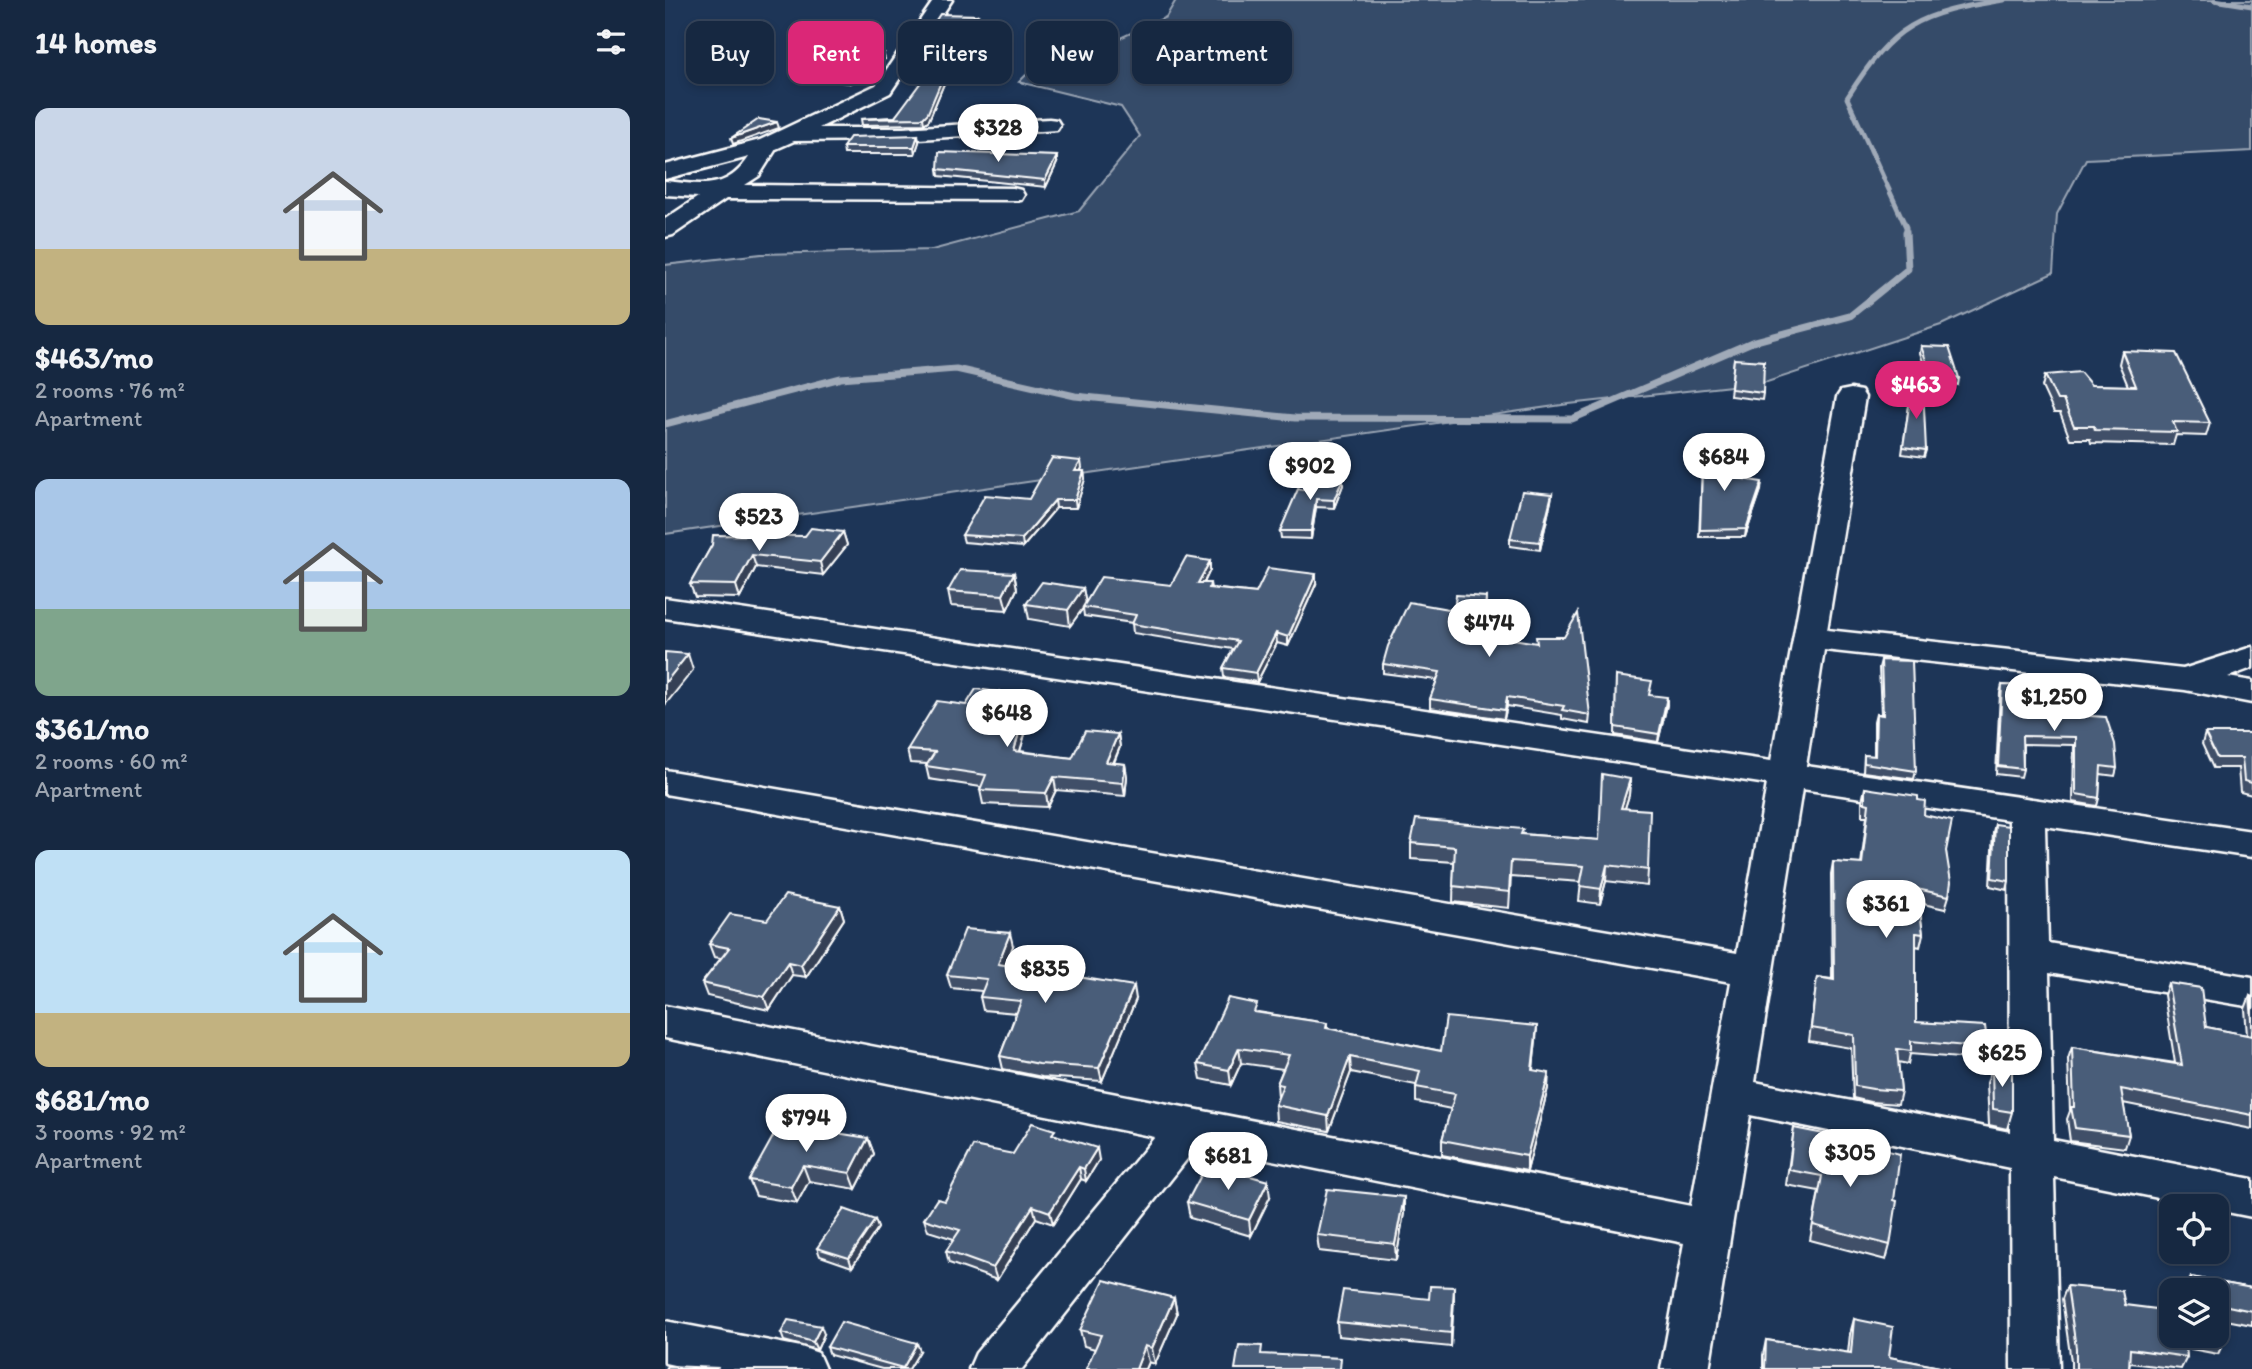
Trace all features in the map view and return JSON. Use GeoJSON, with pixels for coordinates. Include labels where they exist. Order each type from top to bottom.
{"type":"FeatureCollection","features":[{"type":"Feature","properties":{"kind":"street"},"geometry":{"type":"LineString","coordinates":[[665,172],[768,145],[883,89],[943,0]]}},
{"type":"Feature","properties":{"kind":"street"},"geometry":{"type":"LineString","coordinates":[[789,135],[903,134],[1049,125]]}},
{"type":"Feature","properties":{"kind":"street"},"geometry":{"type":"LineString","coordinates":[[665,230],[751,171],[768,145]]}},
{"type":"Feature","properties":{"kind":"street"},"geometry":{"type":"LineString","coordinates":[[665,188],[722,192],[1013,195]]}},
{"type":"Feature","properties":{"kind":"street"},"geometry":{"type":"LineString","coordinates":[[1685,1369],[1850,397]]}},
{"type":"Feature","properties":{"kind":"street"},"geometry":{"type":"LineString","coordinates":[[665,608],[2252,844]]}},
{"type":"Feature","properties":{"kind":"street"},"geometry":{"type":"LineString","coordinates":[[1810,638],[2185,680],[2252,692]]}},
{"type":"Feature","properties":{"kind":"street"},"geometry":{"type":"LineString","coordinates":[[2185,680],[2252,656]]}},
{"type":"Feature","properties":{"kind":"street"},"geometry":{"type":"LineString","coordinates":[[665,782],[1753,971]]}},
{"type":"Feature","properties":{"kind":"street"},"geometry":{"type":"LineString","coordinates":[[2027,811],[2035,1369]]}},
{"type":"Feature","properties":{"kind":"street"},"geometry":{"type":"LineString","coordinates":[[2029,955],[2252,992]]}},
{"type":"Feature","properties":{"kind":"street"},"geometry":{"type":"LineString","coordinates":[[665,1022],[1709,1229]]}},
{"type":"Feature","properties":{"kind":"street"},"geometry":{"type":"LineString","coordinates":[[1732,1094],[2252,1199]]}},
{"type":"Feature","properties":{"kind":"street"},"geometry":{"type":"LineString","coordinates":[[993,1369],[1190,1124]]}},
{"type":"Feature","properties":{"kind":"street"},"geometry":{"type":"LineString","coordinates":[[665,1342],[801,1369]]}},
{"type":"Feature","properties":{"kind":"shaded area"},"geometry":{"type":"Polygon","coordinates":[[[1176,0],[2252,0],[2252,151],[2086,159],[2057,214],[2053,273],[1941,325],[1767,382],[1569,404],[665,534],[665,265],[761,254],[932,250],[1079,211],[1140,136],[1121,107],[1027,84],[1118,84],[1118,39],[1132,33],[1132,84],[1292,84],[1292,21],[1157,21],[1166,17],[1176,0]]]}},
{"type":"Feature","properties":{"kind":"building"},"geometry":{"type":"Polygon","coordinates":[[[940,14],[977,15],[969,21],[935,21],[940,14]]]}},
{"type":"Feature","properties":{"kind":"building"},"geometry":{"type":"Polygon","coordinates":[[[920,84],[940,84],[928,113],[923,118],[861,119],[895,117],[920,84]]]}},
{"type":"Feature","properties":{"kind":"building"},"geometry":{"type":"Polygon","coordinates":[[[759,119],[777,122],[731,138],[759,119]]]}},
{"type":"Feature","properties":{"kind":"building"},"geometry":{"type":"Polygon","coordinates":[[[918,135],[914,147],[843,147],[850,137],[918,135]]]}},
{"type":"Feature","properties":{"kind":"building"},"geometry":{"type":"Polygon","coordinates":[[[939,152],[1057,156],[1045,180],[938,169],[939,152]]]}},
{"type":"Feature","properties":{"kind":"building"},"geometry":{"type":"Polygon","coordinates":[[[1921,346],[1949,347],[1959,378],[1930,372],[1921,346]]]}},
{"type":"Feature","properties":{"kind":"building"},"geometry":{"type":"Polygon","coordinates":[[[2122,351],[2176,353],[2210,423],[2173,422],[2177,432],[2095,430],[2094,426],[2074,426],[2063,400],[2057,400],[2045,375],[2080,372],[2091,385],[2136,386],[2122,351]]]}},
{"type":"Feature","properties":{"kind":"building"},"geometry":{"type":"Polygon","coordinates":[[[1734,359],[1764,361],[1763,393],[1731,389],[1734,359]]]}},
{"type":"Feature","properties":{"kind":"building"},"geometry":{"type":"Polygon","coordinates":[[[1912,385],[1923,386],[1926,450],[1903,447],[1912,385]]]}},
{"type":"Feature","properties":{"kind":"building"},"geometry":{"type":"Polygon","coordinates":[[[1703,442],[1728,444],[1723,476],[1762,482],[1746,529],[1700,530],[1703,442]]]}},
{"type":"Feature","properties":{"kind":"building"},"geometry":{"type":"Polygon","coordinates":[[[1052,458],[1081,461],[1075,471],[1084,471],[1075,500],[1055,500],[1022,539],[962,535],[985,495],[1029,499],[1052,458]]]}},
{"type":"Feature","properties":{"kind":"building"},"geometry":{"type":"Polygon","coordinates":[[[1308,475],[1343,478],[1334,500],[1316,499],[1311,531],[1280,531],[1298,489],[1303,490],[1308,475]]]}},
{"type":"Feature","properties":{"kind":"building"},"geometry":{"type":"Polygon","coordinates":[[[1522,491],[1552,494],[1540,542],[1510,539],[1522,491]]]}},
{"type":"Feature","properties":{"kind":"building"},"geometry":{"type":"Polygon","coordinates":[[[811,528],[843,532],[820,562],[752,555],[736,585],[690,584],[712,545],[713,535],[805,536],[811,528]]]}},
{"type":"Feature","properties":{"kind":"building"},"geometry":{"type":"Polygon","coordinates":[[[1186,557],[1210,561],[1198,583],[1210,583],[1209,588],[1256,593],[1268,568],[1316,574],[1288,637],[1276,633],[1256,673],[1223,668],[1238,641],[1132,624],[1136,615],[1083,607],[1101,577],[1171,585],[1186,557]]]}},
{"type":"Feature","properties":{"kind":"building"},"geometry":{"type":"Polygon","coordinates":[[[960,570],[1014,573],[1003,595],[948,591],[960,570]]]}},
{"type":"Feature","properties":{"kind":"building"},"geometry":{"type":"Polygon","coordinates":[[[1042,582],[1083,588],[1068,610],[1026,604],[1042,582]]]}},
{"type":"Feature","properties":{"kind":"building"},"geometry":{"type":"Polygon","coordinates":[[[1456,595],[1486,597],[1483,634],[1537,643],[1536,637],[1564,637],[1578,613],[1590,715],[1562,710],[1564,706],[1507,697],[1505,710],[1430,699],[1440,672],[1383,664],[1388,646],[1409,602],[1454,610],[1456,595]]]}},
{"type":"Feature","properties":{"kind":"building"},"geometry":{"type":"Polygon","coordinates":[[[665,652],[688,654],[665,683],[665,652]]]}},
{"type":"Feature","properties":{"kind":"building"},"geometry":{"type":"Polygon","coordinates":[[[1881,660],[1912,661],[1916,771],[1864,763],[1864,755],[1875,756],[1876,714],[1883,715],[1881,660]]]}},
{"type":"Feature","properties":{"kind":"building"},"geometry":{"type":"Polygon","coordinates":[[[1616,676],[1652,681],[1649,695],[1667,697],[1659,734],[1615,727],[1616,676]]]}},
{"type":"Feature","properties":{"kind":"building"},"geometry":{"type":"Polygon","coordinates":[[[2002,685],[2053,686],[2061,714],[2106,717],[2115,744],[2117,768],[2101,766],[2099,798],[2076,794],[2076,737],[2022,736],[2023,769],[1998,766],[2002,685]]]}},
{"type":"Feature","properties":{"kind":"building"},"geometry":{"type":"Polygon","coordinates":[[[976,689],[999,692],[989,708],[1002,710],[998,717],[1023,718],[1014,751],[1072,758],[1085,731],[1118,734],[1106,762],[1125,764],[1123,783],[1054,777],[1046,793],[980,790],[986,775],[926,766],[935,752],[907,750],[937,701],[966,705],[976,689]]]}},
{"type":"Feature","properties":{"kind":"building"},"geometry":{"type":"Polygon","coordinates":[[[2205,733],[2252,733],[2252,783],[2244,781],[2242,758],[2217,758],[2205,733]]]}},
{"type":"Feature","properties":{"kind":"building"},"geometry":{"type":"Polygon","coordinates":[[[1602,774],[1630,779],[1621,808],[1650,810],[1648,870],[1607,865],[1601,889],[1580,886],[1584,866],[1511,861],[1509,892],[1453,886],[1455,847],[1411,843],[1416,819],[1523,829],[1521,834],[1599,840],[1602,774]]]}},
{"type":"Feature","properties":{"kind":"building"},"geometry":{"type":"Polygon","coordinates":[[[1865,788],[1918,796],[1918,800],[1925,801],[1924,815],[1952,821],[1946,851],[1951,882],[1949,896],[1917,889],[1923,934],[1916,933],[1916,1022],[1985,1026],[1988,1048],[1911,1041],[1911,1051],[1897,1049],[1901,1091],[1855,1086],[1854,1035],[1811,1028],[1817,977],[1834,980],[1833,862],[1862,864],[1869,804],[1865,803],[1865,788]]]}},
{"type":"Feature","properties":{"kind":"building"},"geometry":{"type":"Polygon","coordinates":[[[1995,824],[2009,826],[2009,881],[1992,878],[1995,824]]]}},
{"type":"Feature","properties":{"kind":"building"},"geometry":{"type":"Polygon","coordinates":[[[785,895],[840,906],[801,965],[788,962],[764,997],[702,983],[729,948],[709,944],[730,914],[767,920],[785,895]]]}},
{"type":"Feature","properties":{"kind":"building"},"geometry":{"type":"Polygon","coordinates":[[[965,929],[1010,933],[998,964],[1134,986],[1099,1068],[1039,1064],[1000,1056],[1021,1001],[980,997],[987,979],[947,975],[965,929]]]}},
{"type":"Feature","properties":{"kind":"building"},"geometry":{"type":"Polygon","coordinates":[[[2168,983],[2201,988],[2206,1027],[2252,1036],[2252,1115],[2121,1089],[2129,1135],[2075,1128],[2071,1107],[2074,1107],[2072,1047],[2182,1065],[2168,983]]]}},
{"type":"Feature","properties":{"kind":"building"},"geometry":{"type":"Polygon","coordinates":[[[1228,998],[1257,1004],[1254,1012],[1327,1023],[1326,1028],[1441,1051],[1446,1017],[1537,1026],[1532,1070],[1549,1073],[1527,1156],[1442,1140],[1455,1094],[1416,1087],[1420,1071],[1350,1057],[1328,1116],[1275,1105],[1283,1085],[1277,1084],[1289,1055],[1239,1048],[1229,1070],[1198,1064],[1228,998]]]}},
{"type":"Feature","properties":{"kind":"building"},"geometry":{"type":"Polygon","coordinates":[[[1992,1066],[2012,1069],[2012,1112],[1993,1109],[1992,1066]]]}},
{"type":"Feature","properties":{"kind":"building"},"geometry":{"type":"Polygon","coordinates":[[[1032,1123],[1055,1130],[1052,1134],[1097,1148],[1084,1169],[1079,1167],[1050,1212],[1033,1206],[993,1268],[946,1251],[960,1230],[924,1219],[937,1199],[945,1201],[973,1146],[1013,1154],[1032,1123]]]}},
{"type":"Feature","properties":{"kind":"building"},"geometry":{"type":"Polygon","coordinates":[[[780,1124],[868,1138],[850,1173],[803,1165],[791,1187],[749,1180],[780,1124]]]}},
{"type":"Feature","properties":{"kind":"building"},"geometry":{"type":"Polygon","coordinates":[[[1794,1128],[1824,1134],[1822,1154],[1874,1165],[1876,1148],[1900,1154],[1894,1200],[1897,1201],[1890,1245],[1813,1225],[1822,1176],[1789,1170],[1794,1128]]]}},
{"type":"Feature","properties":{"kind":"building"},"geometry":{"type":"Polygon","coordinates":[[[1207,1164],[1268,1181],[1249,1220],[1187,1202],[1207,1164]]]}},
{"type":"Feature","properties":{"kind":"building"},"geometry":{"type":"Polygon","coordinates":[[[1327,1189],[1404,1197],[1395,1244],[1317,1235],[1327,1189]]]}},
{"type":"Feature","properties":{"kind":"building"},"geometry":{"type":"Polygon","coordinates":[[[844,1209],[875,1220],[849,1258],[817,1248],[844,1209]]]}},
{"type":"Feature","properties":{"kind":"building"},"geometry":{"type":"Polygon","coordinates":[[[1104,1280],[1174,1298],[1152,1348],[1145,1346],[1136,1369],[1086,1369],[1101,1335],[1080,1330],[1104,1280]]]}},
{"type":"Feature","properties":{"kind":"building"},"geometry":{"type":"Polygon","coordinates":[[[2229,1284],[2252,1288],[2252,1311],[2229,1306],[2229,1284]]]}},
{"type":"Feature","properties":{"kind":"building"},"geometry":{"type":"Polygon","coordinates":[[[1430,1286],[1454,1287],[1451,1333],[1337,1322],[1343,1290],[1429,1299],[1430,1286]]]}},
{"type":"Feature","properties":{"kind":"building"},"geometry":{"type":"Polygon","coordinates":[[[2067,1286],[2122,1291],[2125,1305],[2159,1309],[2159,1348],[2186,1348],[2187,1357],[2130,1349],[2129,1369],[2076,1369],[2076,1348],[2067,1286]]]}},
{"type":"Feature","properties":{"kind":"building"},"geometry":{"type":"Polygon","coordinates":[[[1854,1319],[1893,1327],[1889,1357],[1950,1369],[1765,1369],[1766,1340],[1851,1353],[1854,1319]]]}},
{"type":"Feature","properties":{"kind":"building"},"geometry":{"type":"Polygon","coordinates":[[[788,1320],[821,1326],[813,1342],[781,1333],[788,1320]]]}},
{"type":"Feature","properties":{"kind":"building"},"geometry":{"type":"Polygon","coordinates":[[[841,1322],[917,1343],[903,1368],[827,1347],[841,1322]]]}},
{"type":"Feature","properties":{"kind":"building"},"geometry":{"type":"Polygon","coordinates":[[[1239,1345],[1262,1346],[1261,1354],[1341,1358],[1340,1369],[1235,1369],[1239,1345]]]}},
{"type":"Feature","properties":{"kind":"building"},"geometry":{"type":"Polygon","coordinates":[[[667,1366],[717,1368],[665,1369],[667,1366]]]}},
{"type":"Feature","properties":{"kind":"waterway"},"geometry":{"type":"LineString","coordinates":[[1906,232],[1847,98],[1879,53],[1911,26],[1950,10],[2004,0]]}},
{"type":"Feature","properties":{"kind":"waterway"},"geometry":{"type":"LineString","coordinates":[[2214,0],[2252,6]]}},
{"type":"Feature","properties":{"kind":"waterway"},"geometry":{"type":"LineString","coordinates":[[665,424],[841,378],[956,369],[1075,396],[1295,418],[1572,419],[1752,342],[1850,316],[1908,269],[1906,232]]}}]}
